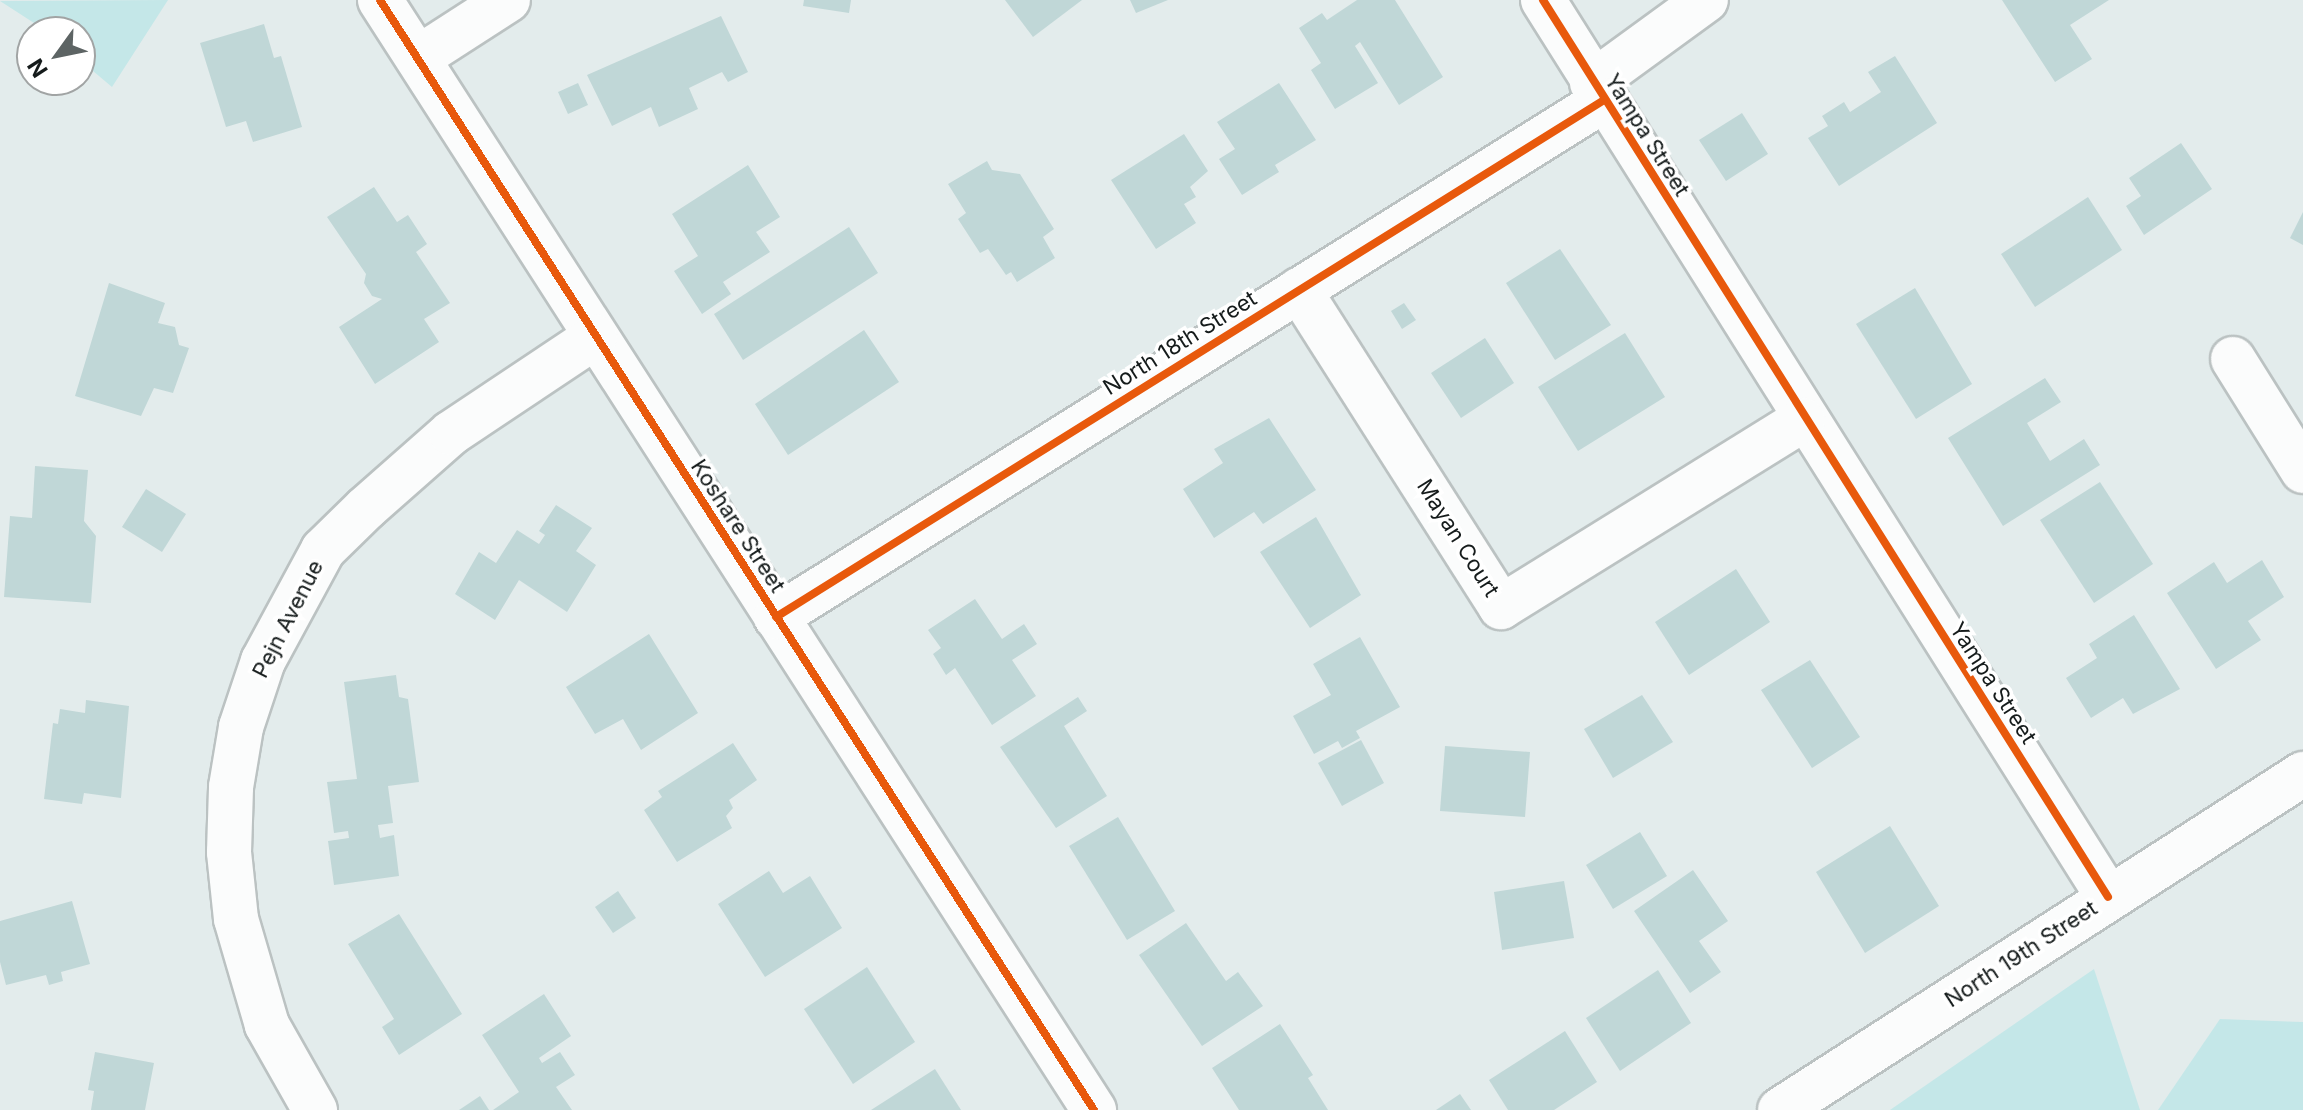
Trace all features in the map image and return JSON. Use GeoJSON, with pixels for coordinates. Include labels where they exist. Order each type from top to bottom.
{"type":"FeatureCollection","features":[{"type":"Feature","properties":{"kind":"street","name":"Koshare Street"},"geometry":{"type":"LineString","coordinates":[[380,0],[1094,1110]]}},
{"type":"Feature","properties":{"kind":"street"},"geometry":{"type":"LineString","coordinates":[[418,58],[508,0]]}},
{"type":"Feature","properties":{"kind":"street","name":"Yampa Street"},"geometry":{"type":"LineString","coordinates":[[1543,0],[1803,420],[2108,897]]}},
{"type":"Feature","properties":{"kind":"street","name":"North 18th Street"},"geometry":{"type":"LineString","coordinates":[[776,617],[1299,290],[1598,92],[1706,0]]}},
{"type":"Feature","properties":{"kind":"street","name":"Mayan Court"},"geometry":{"type":"LineString","coordinates":[[1299,290],[1501,607],[1803,420]]}},
{"type":"Feature","properties":{"kind":"street","name":"Pejn Avenue"},"geometry":{"type":"LineString","coordinates":[[315,1110],[267,1025],[236,919],[229,852],[231,787],[241,727],[263,661],[323,550],[366,508],[451,433],[595,337]]}},
{"type":"Feature","properties":{"kind":"street"},"geometry":{"type":"LineString","coordinates":[[2233,359],[2303,471]]}},
{"type":"Feature","properties":{"kind":"street","name":"North 19th Street"},"geometry":{"type":"LineString","coordinates":[[1780,1110],[2303,774]]}},
{"type":"Feature","properties":{"kind":"shaded area"},"geometry":{"type":"Polygon","coordinates":[[[168,0],[112,87],[96,74],[96,16],[23,16],[0,1],[168,0]]]}},
{"type":"Feature","properties":{"kind":"shaded area"},"geometry":{"type":"Polygon","coordinates":[[[2094,969],[2140,1110],[1890,1110],[2094,969]]]}},
{"type":"Feature","properties":{"kind":"shaded area"},"geometry":{"type":"Polygon","coordinates":[[[2220,1019],[2303,1022],[2303,1110],[2158,1110],[2220,1019]]]}},
{"type":"Feature","properties":{"kind":"building"},"geometry":{"type":"Polygon","coordinates":[[[804,0],[851,0],[849,13],[803,6],[804,0]]]}},
{"type":"Feature","properties":{"kind":"building"},"geometry":{"type":"Polygon","coordinates":[[[1005,0],[1082,0],[1033,37],[1005,0]]]}},
{"type":"Feature","properties":{"kind":"building"},"geometry":{"type":"Polygon","coordinates":[[[1130,0],[1168,0],[1136,13],[1130,0]]]}},
{"type":"Feature","properties":{"kind":"building"},"geometry":{"type":"Polygon","coordinates":[[[1357,0],[1395,0],[1443,77],[1399,105],[1360,42],[1355,46],[1378,83],[1335,109],[1311,70],[1321,63],[1299,28],[1322,13],[1327,20],[1357,0]]]}},
{"type":"Feature","properties":{"kind":"building"},"geometry":{"type":"Polygon","coordinates":[[[2002,0],[2109,0],[2070,25],[2092,59],[2055,82],[2002,0]]]}},
{"type":"Feature","properties":{"kind":"building"},"geometry":{"type":"Polygon","coordinates":[[[721,16],[748,72],[728,82],[722,72],[689,88],[698,109],[659,127],[651,107],[612,126],[587,75],[721,16]]]}},
{"type":"Feature","properties":{"kind":"building"},"geometry":{"type":"Polygon","coordinates":[[[264,24],[274,58],[281,56],[302,127],[253,142],[246,121],[226,127],[200,43],[264,24]]]}},
{"type":"Feature","properties":{"kind":"building"},"geometry":{"type":"Polygon","coordinates":[[[1895,56],[1937,123],[1839,186],[1808,138],[1828,126],[1822,116],[1844,102],[1850,112],[1881,92],[1868,72],[1895,56]]]}},
{"type":"Feature","properties":{"kind":"building"},"geometry":{"type":"Polygon","coordinates":[[[578,83],[588,105],[568,114],[558,92],[578,83]]]}},
{"type":"Feature","properties":{"kind":"building"},"geometry":{"type":"Polygon","coordinates":[[[1279,83],[1316,140],[1275,165],[1279,172],[1242,195],[1219,159],[1235,149],[1217,122],[1279,83]]]}},
{"type":"Feature","properties":{"kind":"building"},"geometry":{"type":"Polygon","coordinates":[[[1742,113],[1768,154],[1726,181],[1699,140],[1742,113]]]}},
{"type":"Feature","properties":{"kind":"building"},"geometry":{"type":"Polygon","coordinates":[[[1184,134],[1208,171],[1190,187],[1196,197],[1184,204],[1196,223],[1156,249],[1111,180],[1184,134]]]}},
{"type":"Feature","properties":{"kind":"building"},"geometry":{"type":"Polygon","coordinates":[[[2181,143],[2212,189],[2144,235],[2126,206],[2141,196],[2129,178],[2181,143]]]}},
{"type":"Feature","properties":{"kind":"building"},"geometry":{"type":"Polygon","coordinates":[[[987,161],[992,170],[1020,174],[1054,229],[1043,237],[1055,258],[1017,282],[1011,272],[1006,275],[988,249],[980,253],[958,219],[966,213],[948,184],[987,161]]]}},
{"type":"Feature","properties":{"kind":"building"},"geometry":{"type":"Polygon","coordinates":[[[748,165],[780,217],[756,232],[770,252],[723,282],[731,294],[702,314],[674,271],[698,256],[672,214],[748,165]]]}},
{"type":"Feature","properties":{"kind":"building"},"geometry":{"type":"Polygon","coordinates":[[[374,187],[397,222],[408,215],[427,244],[416,252],[450,303],[424,319],[439,342],[375,384],[339,327],[382,299],[372,296],[364,283],[366,274],[327,217],[374,187]]]}},
{"type":"Feature","properties":{"kind":"building"},"geometry":{"type":"Polygon","coordinates":[[[2088,197],[2122,250],[2035,307],[2001,254],[2088,197]]]}},
{"type":"Feature","properties":{"kind":"building"},"geometry":{"type":"Polygon","coordinates":[[[2303,212],[2303,245],[2290,238],[2303,212]]]}},
{"type":"Feature","properties":{"kind":"building"},"geometry":{"type":"Polygon","coordinates":[[[849,227],[878,273],[743,360],[714,314],[849,227]]]}},
{"type":"Feature","properties":{"kind":"building"},"geometry":{"type":"Polygon","coordinates":[[[1560,249],[1611,325],[1555,360],[1506,283],[1560,249]]]}},
{"type":"Feature","properties":{"kind":"building"},"geometry":{"type":"Polygon","coordinates":[[[109,283],[165,303],[158,323],[175,327],[179,345],[189,348],[173,393],[154,388],[141,416],[75,396],[109,283]]]}},
{"type":"Feature","properties":{"kind":"building"},"geometry":{"type":"Polygon","coordinates":[[[1915,288],[1972,384],[1916,419],[1856,324],[1915,288]]]}},
{"type":"Feature","properties":{"kind":"building"},"geometry":{"type":"Polygon","coordinates":[[[1404,303],[1416,320],[1402,329],[1391,311],[1404,303]]]}},
{"type":"Feature","properties":{"kind":"building"},"geometry":{"type":"Polygon","coordinates":[[[864,330],[899,382],[788,455],[755,404],[864,330]]]}},
{"type":"Feature","properties":{"kind":"building"},"geometry":{"type":"Polygon","coordinates":[[[1625,333],[1665,397],[1578,451],[1538,387],[1625,333]]]}},
{"type":"Feature","properties":{"kind":"building"},"geometry":{"type":"Polygon","coordinates":[[[1485,338],[1514,383],[1461,418],[1431,373],[1485,338]]]}},
{"type":"Feature","properties":{"kind":"building"},"geometry":{"type":"Polygon","coordinates":[[[2045,378],[2061,402],[2027,423],[2050,461],[2084,439],[2100,465],[2003,526],[1948,438],[2045,378]]]}},
{"type":"Feature","properties":{"kind":"building"},"geometry":{"type":"Polygon","coordinates":[[[1269,418],[1316,490],[1263,524],[1254,512],[1214,538],[1183,489],[1223,463],[1214,449],[1269,418]]]}},
{"type":"Feature","properties":{"kind":"building"},"geometry":{"type":"Polygon","coordinates":[[[35,466],[88,470],[84,521],[96,536],[91,603],[4,597],[10,516],[32,518],[35,466]]]}},
{"type":"Feature","properties":{"kind":"building"},"geometry":{"type":"Polygon","coordinates":[[[2100,482],[2153,564],[2094,603],[2040,520],[2100,482]]]}},
{"type":"Feature","properties":{"kind":"building"},"geometry":{"type":"Polygon","coordinates":[[[146,489],[186,514],[162,552],[122,527],[146,489]]]}},
{"type":"Feature","properties":{"kind":"building"},"geometry":{"type":"Polygon","coordinates":[[[556,505],[592,528],[576,551],[596,565],[567,612],[519,580],[495,620],[455,594],[479,552],[496,563],[517,530],[539,544],[545,535],[539,531],[556,505]]]}},
{"type":"Feature","properties":{"kind":"building"},"geometry":{"type":"Polygon","coordinates":[[[1316,517],[1361,595],[1310,628],[1260,552],[1316,517]]]}},
{"type":"Feature","properties":{"kind":"building"},"geometry":{"type":"Polygon","coordinates":[[[2262,560],[2284,597],[2248,621],[2261,640],[2216,669],[2167,593],[2214,562],[2227,583],[2262,560]]]}},
{"type":"Feature","properties":{"kind":"building"},"geometry":{"type":"Polygon","coordinates":[[[1736,569],[1770,622],[1689,675],[1655,622],[1736,569]]]}},
{"type":"Feature","properties":{"kind":"building"},"geometry":{"type":"Polygon","coordinates":[[[975,599],[1002,639],[1024,624],[1037,644],[1012,660],[1036,696],[992,725],[955,668],[946,675],[933,654],[941,648],[928,630],[975,599]]]}},
{"type":"Feature","properties":{"kind":"building"},"geometry":{"type":"Polygon","coordinates":[[[2134,615],[2180,689],[2133,714],[2123,698],[2091,718],[2066,678],[2097,658],[2089,644],[2134,615]]]}},
{"type":"Feature","properties":{"kind":"building"},"geometry":{"type":"Polygon","coordinates":[[[649,634],[698,713],[641,750],[623,719],[595,734],[566,687],[649,634]]]}},
{"type":"Feature","properties":{"kind":"building"},"geometry":{"type":"Polygon","coordinates":[[[1360,637],[1400,707],[1356,731],[1360,738],[1342,748],[1338,741],[1314,754],[1293,716],[1331,695],[1313,664],[1360,637]]]}},
{"type":"Feature","properties":{"kind":"building"},"geometry":{"type":"Polygon","coordinates":[[[1810,660],[1860,737],[1812,768],[1761,690],[1810,660]]]}},
{"type":"Feature","properties":{"kind":"building"},"geometry":{"type":"Polygon","coordinates":[[[396,675],[399,697],[408,699],[419,782],[388,786],[393,823],[378,825],[380,838],[394,835],[399,876],[334,885],[328,841],[349,838],[348,831],[334,833],[327,782],[357,779],[344,682],[396,675]]]}},
{"type":"Feature","properties":{"kind":"building"},"geometry":{"type":"Polygon","coordinates":[[[1642,695],[1673,742],[1613,778],[1584,729],[1642,695]]]}},
{"type":"Feature","properties":{"kind":"building"},"geometry":{"type":"Polygon","coordinates":[[[1078,697],[1087,711],[1064,726],[1107,796],[1056,828],[1000,747],[1078,697]]]}},
{"type":"Feature","properties":{"kind":"building"},"geometry":{"type":"Polygon","coordinates":[[[86,700],[129,706],[121,798],[84,793],[82,804],[44,799],[53,723],[58,724],[60,709],[85,713],[86,700]]]}},
{"type":"Feature","properties":{"kind":"building"},"geometry":{"type":"Polygon","coordinates":[[[1361,740],[1384,783],[1342,806],[1318,763],[1361,740]]]}},
{"type":"Feature","properties":{"kind":"building"},"geometry":{"type":"Polygon","coordinates":[[[733,743],[757,780],[729,800],[733,808],[726,816],[732,828],[677,862],[644,810],[662,797],[658,791],[733,743]]]}},
{"type":"Feature","properties":{"kind":"building"},"geometry":{"type":"Polygon","coordinates":[[[1445,746],[1530,752],[1525,817],[1440,811],[1445,746]]]}},
{"type":"Feature","properties":{"kind":"building"},"geometry":{"type":"Polygon","coordinates":[[[1118,817],[1175,911],[1127,940],[1069,846],[1118,817]]]}},
{"type":"Feature","properties":{"kind":"building"},"geometry":{"type":"Polygon","coordinates":[[[1890,826],[1939,906],[1865,953],[1816,872],[1890,826]]]}},
{"type":"Feature","properties":{"kind":"building"},"geometry":{"type":"Polygon","coordinates":[[[1640,832],[1667,876],[1613,909],[1586,865],[1640,832]]]}},
{"type":"Feature","properties":{"kind":"building"},"geometry":{"type":"Polygon","coordinates":[[[1693,870],[1728,921],[1699,941],[1721,972],[1690,993],[1634,911],[1693,870]]]}},
{"type":"Feature","properties":{"kind":"building"},"geometry":{"type":"Polygon","coordinates":[[[769,871],[783,893],[810,876],[842,928],[765,977],[718,904],[769,871]]]}},
{"type":"Feature","properties":{"kind":"building"},"geometry":{"type":"Polygon","coordinates":[[[1564,881],[1574,938],[1502,950],[1494,892],[1564,881]]]}},
{"type":"Feature","properties":{"kind":"building"},"geometry":{"type":"Polygon","coordinates":[[[618,891],[636,918],[613,933],[595,907],[618,891]]]}},
{"type":"Feature","properties":{"kind":"building"},"geometry":{"type":"Polygon","coordinates":[[[72,901],[90,964],[61,972],[63,981],[49,985],[46,975],[6,985],[0,962],[0,921],[72,901]]]}},
{"type":"Feature","properties":{"kind":"building"},"geometry":{"type":"Polygon","coordinates":[[[399,914],[462,1014],[399,1055],[382,1027],[394,1019],[348,944],[399,914]]]}},
{"type":"Feature","properties":{"kind":"building"},"geometry":{"type":"Polygon","coordinates":[[[1186,923],[1226,981],[1238,972],[1263,1006],[1202,1046],[1139,955],[1186,923]]]}},
{"type":"Feature","properties":{"kind":"building"},"geometry":{"type":"Polygon","coordinates":[[[867,967],[915,1042],[853,1084],[804,1009],[867,967]]]}},
{"type":"Feature","properties":{"kind":"building"},"geometry":{"type":"Polygon","coordinates":[[[1658,970],[1691,1023],[1620,1071],[1586,1018],[1658,970]]]}},
{"type":"Feature","properties":{"kind":"building"},"geometry":{"type":"Polygon","coordinates":[[[544,994],[571,1036],[539,1058],[542,1063],[560,1052],[575,1075],[556,1087],[572,1110],[493,1110],[519,1092],[482,1035],[544,994]]]}},
{"type":"Feature","properties":{"kind":"building"},"geometry":{"type":"Polygon","coordinates":[[[1280,1024],[1313,1075],[1308,1078],[1328,1110],[1239,1110],[1212,1068],[1280,1024]]]}},
{"type":"Feature","properties":{"kind":"building"},"geometry":{"type":"Polygon","coordinates":[[[1565,1031],[1597,1082],[1554,1110],[1508,1110],[1489,1080],[1565,1031]]]}},
{"type":"Feature","properties":{"kind":"building"},"geometry":{"type":"Polygon","coordinates":[[[95,1052],[154,1063],[145,1110],[91,1110],[94,1091],[88,1090],[95,1052]]]}},
{"type":"Feature","properties":{"kind":"building"},"geometry":{"type":"Polygon","coordinates":[[[935,1069],[961,1110],[871,1110],[935,1069]]]}},
{"type":"Feature","properties":{"kind":"building"},"geometry":{"type":"Polygon","coordinates":[[[1460,1094],[1471,1110],[1436,1110],[1460,1094]]]}},
{"type":"Feature","properties":{"kind":"building"},"geometry":{"type":"Polygon","coordinates":[[[480,1096],[489,1110],[459,1110],[480,1096]]]}},
{"type":"Feature","properties":{"kind":"cycle path"},"geometry":{"type":"LineString","coordinates":[[380,0],[1094,1110]]}},
{"type":"Feature","properties":{"kind":"cycle path"},"geometry":{"type":"LineString","coordinates":[[1543,0],[2108,897]]}},
{"type":"Feature","properties":{"kind":"cycle path"},"geometry":{"type":"LineString","coordinates":[[776,617],[1604,100]]}}]}
